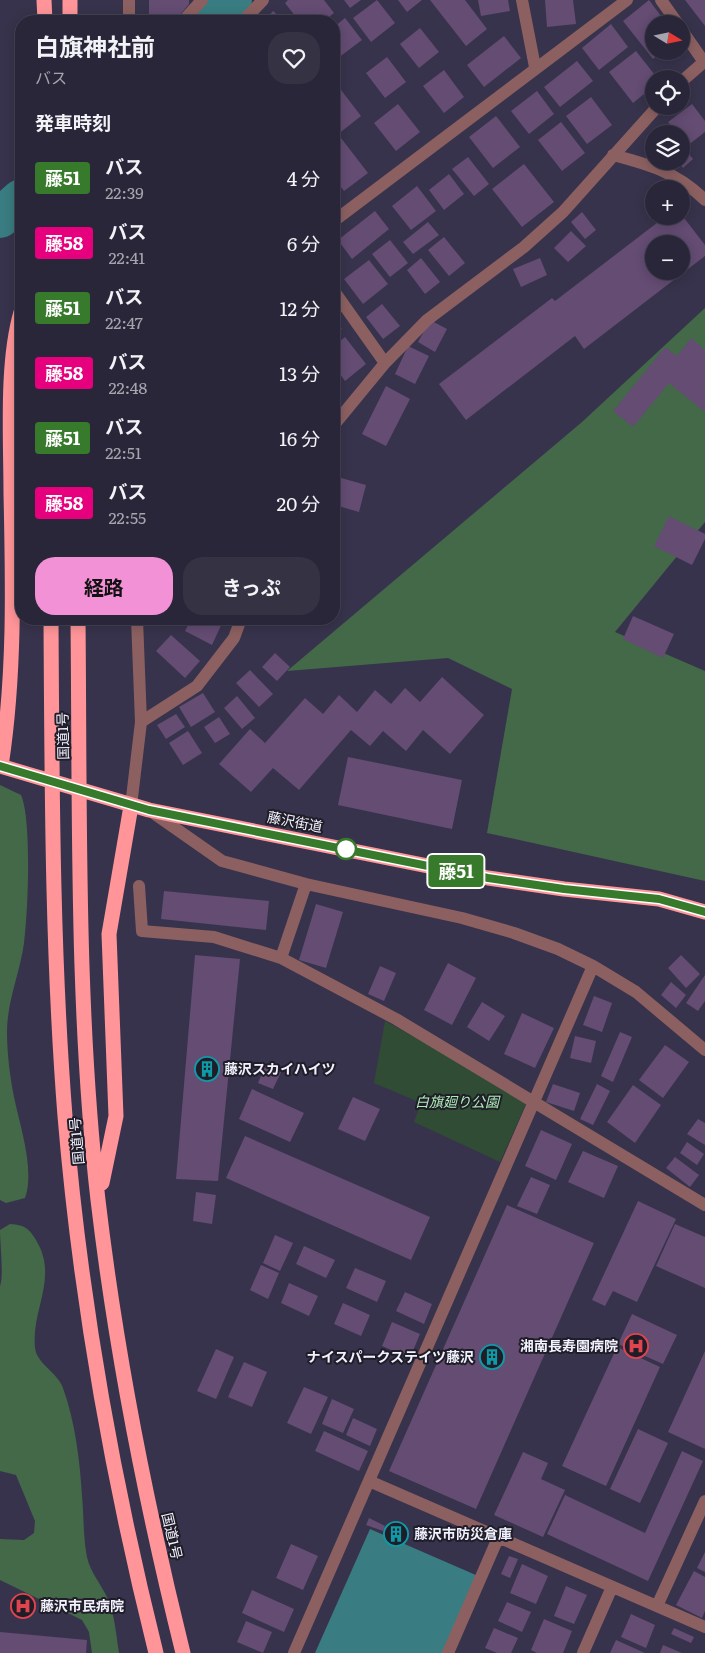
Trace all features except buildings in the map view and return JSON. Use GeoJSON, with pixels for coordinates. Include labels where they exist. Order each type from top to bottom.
{"type":"FeatureCollection","features":[{"type":"Feature","properties":{"kind":"highway"},"geometry":{"type":"LineString","coordinates":[[44,0],[45,15]]}},
{"type":"Feature","properties":{"kind":"highway"},"geometry":{"type":"LineString","coordinates":[[70,0],[70,15]]}},
{"type":"Feature","properties":{"kind":"highway"},"geometry":{"type":"LineString","coordinates":[[1,766],[8,725],[13,609],[11,442],[15,346]]}},
{"type":"Feature","properties":{"kind":"highway","name":"国道1号"},"geometry":{"type":"LineString","coordinates":[[51,625],[53,816],[65,1117],[83,1277],[116,1475],[156,1653]]}},
{"type":"Feature","properties":{"kind":"highway","name":"国道1号"},"geometry":{"type":"LineString","coordinates":[[78,625],[81,930],[85,1035],[98,1199],[121,1356],[142,1477],[183,1653]]}},
{"type":"Feature","properties":{"kind":"highway","name":"藤沢街道"},"geometry":{"type":"LineString","coordinates":[[1,766],[149,810],[488,878],[564,889],[659,899],[705,912]]}},
{"type":"Feature","properties":{"kind":"highway"},"geometry":{"type":"LineString","coordinates":[[98,1199],[116,1116],[109,934],[131,806]]}},
{"type":"Feature","properties":{"kind":"street"},"geometry":{"type":"LineString","coordinates":[[129,0],[129,15]]}},
{"type":"Feature","properties":{"kind":"street"},"geometry":{"type":"LineString","coordinates":[[188,15],[202,0]]}},
{"type":"Feature","properties":{"kind":"street"},"geometry":{"type":"LineString","coordinates":[[250,15],[263,0]]}},
{"type":"Feature","properties":{"kind":"street"},"geometry":{"type":"LineString","coordinates":[[522,0],[535,67]]}},
{"type":"Feature","properties":{"kind":"street"},"geometry":{"type":"LineString","coordinates":[[340,216],[535,67],[627,0]]}},
{"type":"Feature","properties":{"kind":"street"},"geometry":{"type":"LineString","coordinates":[[662,0],[672,15]]}},
{"type":"Feature","properties":{"kind":"street"},"geometry":{"type":"LineString","coordinates":[[690,42],[704,62],[690,74]]}},
{"type":"Feature","properties":{"kind":"street"},"geometry":{"type":"LineString","coordinates":[[340,418],[385,362],[427,320],[524,247],[563,212],[650,115]]}},
{"type":"Feature","properties":{"kind":"street"},"geometry":{"type":"LineString","coordinates":[[613,155],[654,166],[688,183],[705,200]]}},
{"type":"Feature","properties":{"kind":"street"},"geometry":{"type":"LineString","coordinates":[[340,300],[385,362]]}},
{"type":"Feature","properties":{"kind":"street"},"geometry":{"type":"LineString","coordinates":[[131,806],[142,722],[137,625]]}},
{"type":"Feature","properties":{"kind":"street"},"geometry":{"type":"LineString","coordinates":[[142,722],[197,686],[234,638],[239,625]]}},
{"type":"Feature","properties":{"kind":"street"},"geometry":{"type":"LineString","coordinates":[[149,810],[222,861],[306,884],[454,916],[497,928],[558,950],[593,966],[636,992],[705,1050]]}},
{"type":"Feature","properties":{"kind":"street"},"geometry":{"type":"LineString","coordinates":[[281,958],[306,884]]}},
{"type":"Feature","properties":{"kind":"street"},"geometry":{"type":"LineString","coordinates":[[139,886],[142,931],[214,937],[281,958],[396,1019],[705,1205]]}},
{"type":"Feature","properties":{"kind":"street"},"geometry":{"type":"LineString","coordinates":[[294,1653],[593,966]]}},
{"type":"Feature","properties":{"kind":"street"},"geometry":{"type":"LineString","coordinates":[[369,1481],[705,1627]]}},
{"type":"Feature","properties":{"kind":"street"},"geometry":{"type":"LineString","coordinates":[[657,1606],[702,1517],[705,1501]]}},
{"type":"Feature","properties":{"kind":"street"},"geometry":{"type":"LineString","coordinates":[[448,1653],[498,1538]]}},
{"type":"Feature","properties":{"kind":"street"},"geometry":{"type":"LineString","coordinates":[[583,1653],[612,1587]]}},
{"type":"Feature","properties":{"kind":"green space","name":"白旗廻り公園"},"geometry":{"type":"Polygon","coordinates":[[[385,1021],[528,1099],[500,1162],[414,1122],[421,1103],[374,1083],[385,1021]]]}},
{"type":"Feature","properties":{"kind":"shaded area"},"geometry":{"type":"Polygon","coordinates":[[[705,308],[705,522],[615,632],[705,671],[705,881],[487,833],[512,689],[448,658],[287,671],[582,422],[705,308]]]}},
{"type":"Feature","properties":{"kind":"shaded area"},"geometry":{"type":"Polygon","coordinates":[[[0,785],[21,795],[27,824],[28,845],[28,890],[24,943],[11,998],[7,1032],[11,1081],[23,1134],[28,1187],[25,1198],[6,1203],[0,1200],[0,785]]]}},
{"type":"Feature","properties":{"kind":"shaded area"},"geometry":{"type":"Polygon","coordinates":[[[10,1224],[23,1226],[28,1230],[36,1240],[42,1254],[45,1267],[45,1281],[37,1320],[35,1348],[39,1359],[60,1382],[67,1401],[74,1427],[78,1455],[87,1557],[110,1604],[119,1653],[92,1653],[89,1632],[82,1620],[0,1580],[0,1539],[24,1540],[34,1533],[35,1521],[16,1475],[0,1471],[0,1286],[2,1268],[0,1230],[10,1224]]]}},
{"type":"Feature","properties":{"kind":"shaded area"},"geometry":{"type":"Polygon","coordinates":[[[370,1529],[485,1579],[451,1653],[315,1653],[370,1529]]]}},
{"type":"Feature","properties":{"kind":"waterway"},"geometry":{"type":"LineString","coordinates":[[218,15],[232,0]]}},
{"type":"Feature","properties":{"kind":"waterway"},"geometry":{"type":"LineString","coordinates":[[0,218],[15,204]]}},
{"type":"Feature","properties":{"kind":"bus line","name":"藤51"},"geometry":{"type":"LineString","coordinates":[[0,766],[149,810],[488,878],[564,889],[659,899],[705,912]]}},
{"type":"Feature","properties":{"kind":"place","name":"藤沢スカイハイツ"},"geometry":{"type":"Point","coordinates":[207,1069]}},
{"type":"Feature","properties":{"kind":"place","name":"湘南長寿園病院"},"geometry":{"type":"Point","coordinates":[636,1346]}},
{"type":"Feature","properties":{"kind":"place","name":"ナイスパークステイツ藤沢"},"geometry":{"type":"Point","coordinates":[492,1357]}},
{"type":"Feature","properties":{"kind":"place","name":"藤沢市防災倉庫"},"geometry":{"type":"Point","coordinates":[396,1534]}},
{"type":"Feature","properties":{"kind":"place","name":"藤沢市民病院"},"geometry":{"type":"Point","coordinates":[23,1606]}}]}
